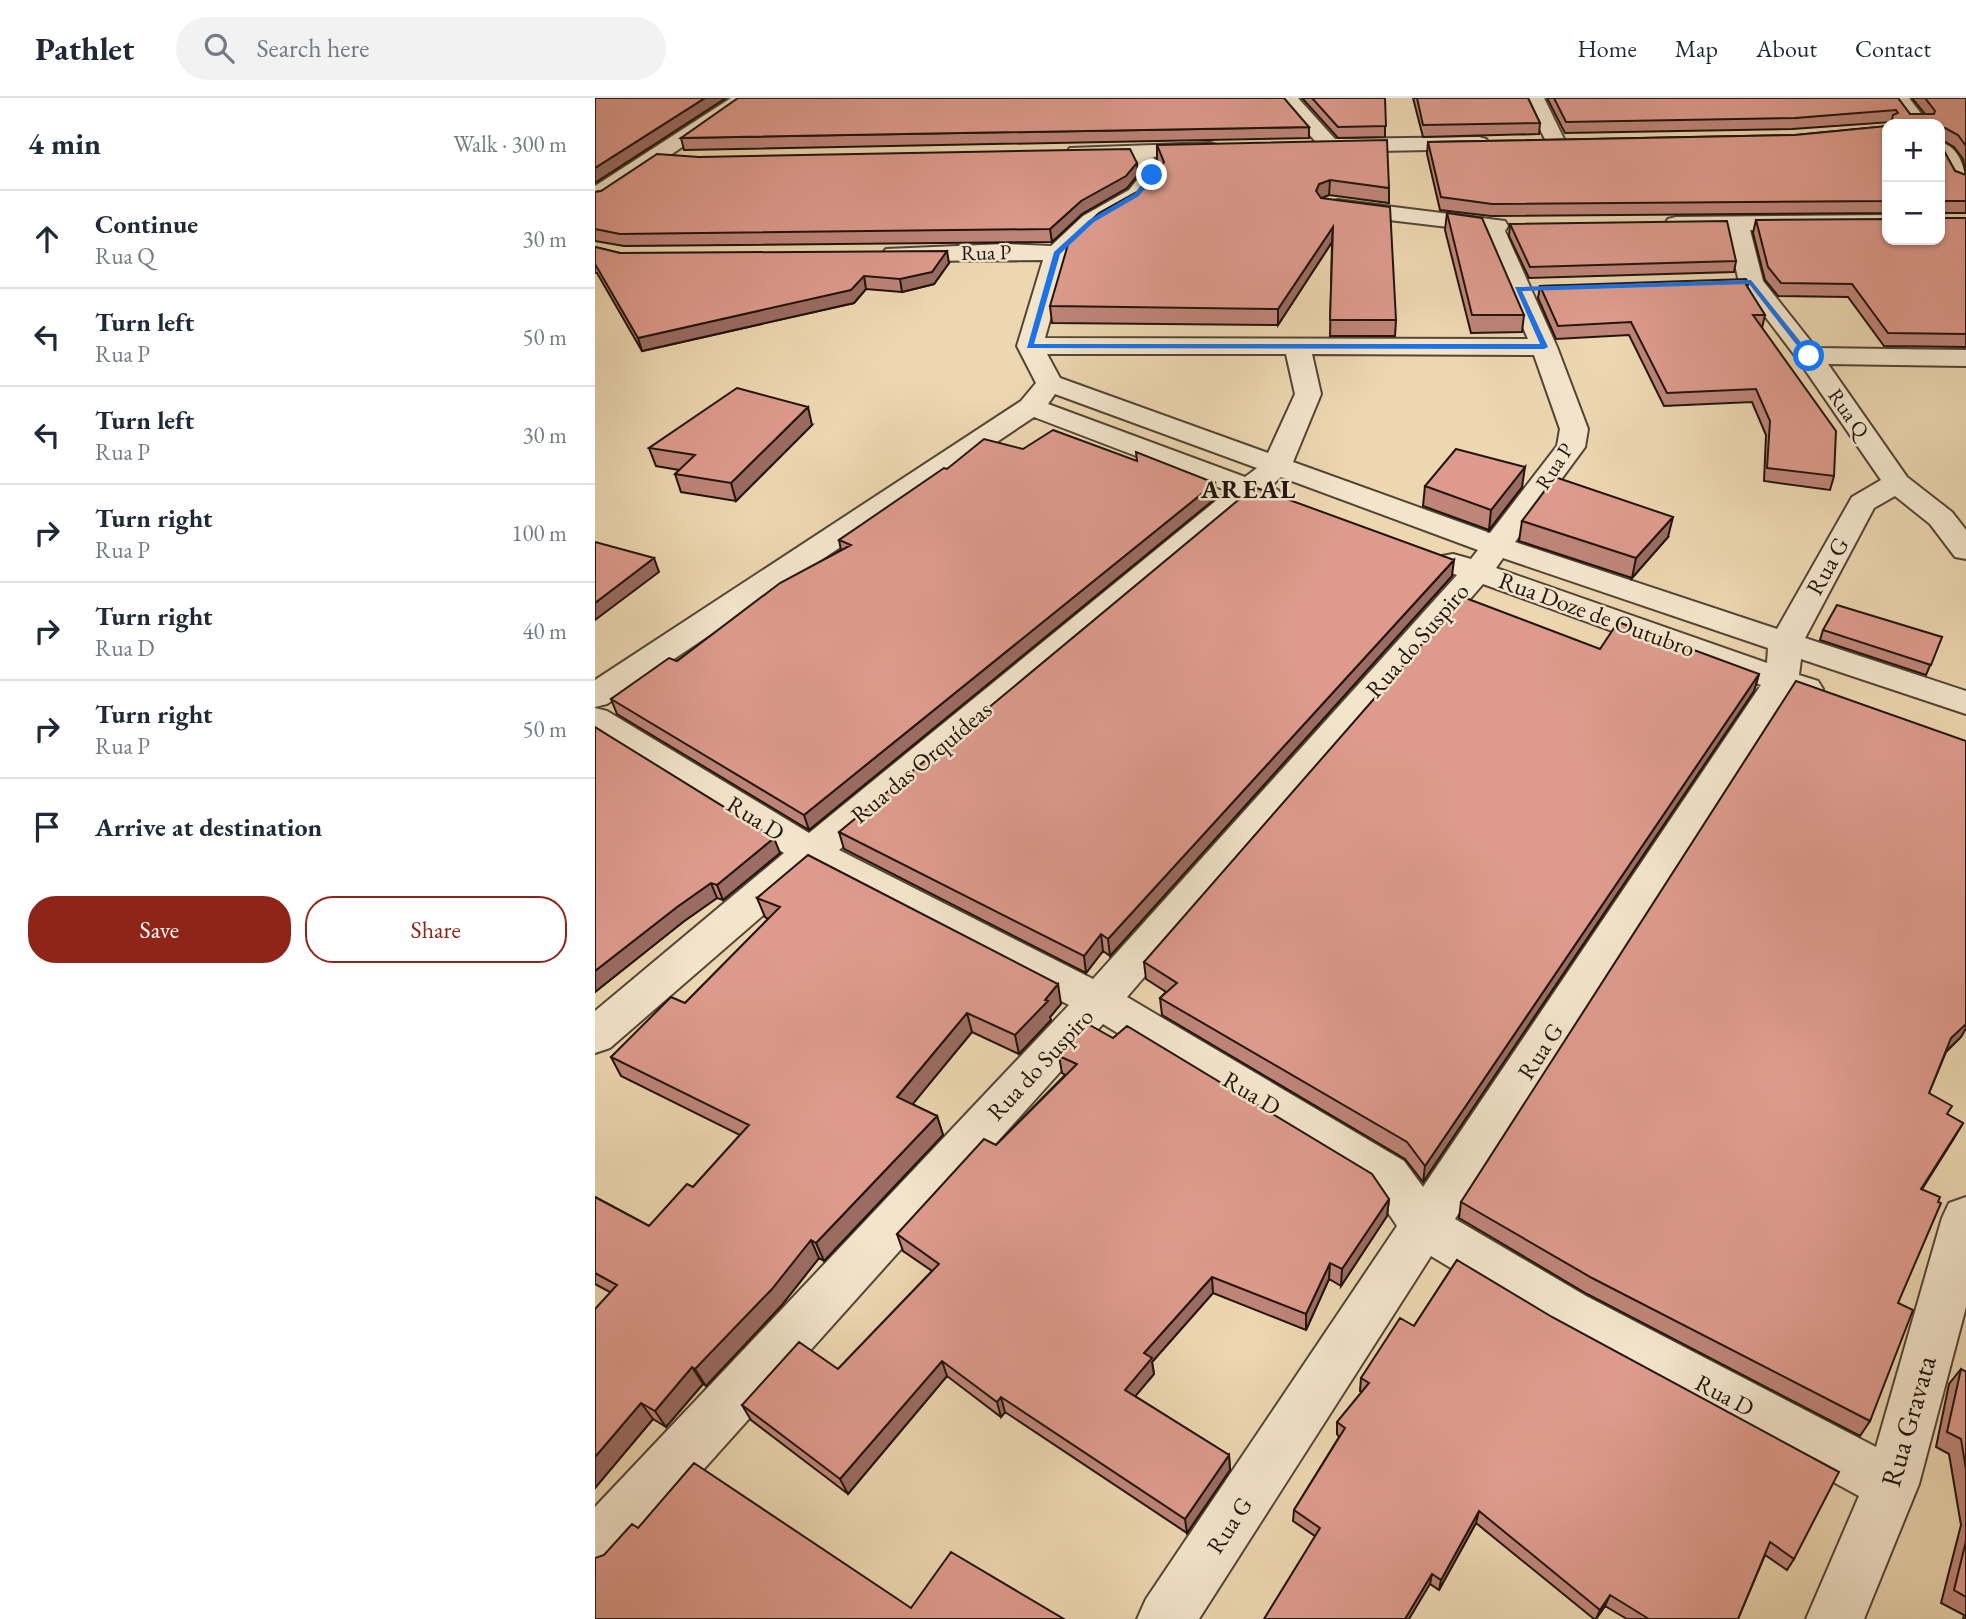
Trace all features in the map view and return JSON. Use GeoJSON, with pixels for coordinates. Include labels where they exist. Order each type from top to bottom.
{"type":"FeatureCollection","features":[{"type":"Feature","properties":{"kind":"street"},"geometry":{"type":"LineString","coordinates":[[595,196],[744,98]]}},
{"type":"Feature","properties":{"kind":"street"},"geometry":{"type":"LineString","coordinates":[[1287,98],[1298,98]]}},
{"type":"Feature","properties":{"kind":"street"},"geometry":{"type":"LineString","coordinates":[[1287,98],[1331,146]]}},
{"type":"Feature","properties":{"kind":"street"},"geometry":{"type":"LineString","coordinates":[[1529,142],[1562,141],[1534,98]]}},
{"type":"Feature","properties":{"kind":"street"},"geometry":{"type":"LineString","coordinates":[[1899,98],[1915,119]]}},
{"type":"Feature","properties":{"kind":"street"},"geometry":{"type":"LineString","coordinates":[[1303,146],[1502,142]]}},
{"type":"Feature","properties":{"kind":"street"},"geometry":{"type":"LineString","coordinates":[[1057,153],[1235,148]]}},
{"type":"Feature","properties":{"kind":"street"},"geometry":{"type":"LineString","coordinates":[[1041,395],[1030,346],[1057,253],[1091,221],[1137,195],[1152,175],[1139,151]]}},
{"type":"Feature","properties":{"kind":"street"},"geometry":{"type":"LineString","coordinates":[[1945,154],[1966,181]]}},
{"type":"Feature","properties":{"kind":"street"},"geometry":{"type":"LineString","coordinates":[[652,156],[690,159]]}},
{"type":"Feature","properties":{"kind":"street"},"geometry":{"type":"LineString","coordinates":[[1329,205],[1491,226],[1519,226]]}},
{"type":"Feature","properties":{"kind":"street"},"geometry":{"type":"LineString","coordinates":[[1655,225],[1882,222]]}},
{"type":"Feature","properties":{"kind":"street","name":"Rua Q"},"geometry":{"type":"LineString","coordinates":[[1737,223],[1751,282],[1809,356],[1897,483],[1941,518],[1966,550]]}},
{"type":"Feature","properties":{"kind":"street","name":"Rua P"},"geometry":{"type":"LineString","coordinates":[[1487,559],[1571,447],[1574,429],[1544,347],[1491,226]]}},
{"type":"Feature","properties":{"kind":"street","name":"Rua P"},"geometry":{"type":"LineString","coordinates":[[872,254],[1005,251],[1057,253]]}},
{"type":"Feature","properties":{"kind":"street"},"geometry":{"type":"LineString","coordinates":[[1724,282],[1751,282]]}},
{"type":"Feature","properties":{"kind":"street"},"geometry":{"type":"LineString","coordinates":[[1518,289],[1545,288]]}},
{"type":"Feature","properties":{"kind":"street"},"geometry":{"type":"LineString","coordinates":[[1030,346],[1544,347]]}},
{"type":"Feature","properties":{"kind":"street"},"geometry":{"type":"LineString","coordinates":[[1277,466],[1308,394],[1298,348]]}},
{"type":"Feature","properties":{"kind":"street"},"geometry":{"type":"LineString","coordinates":[[1809,356],[1966,358]]}},
{"type":"Feature","properties":{"kind":"street"},"geometry":{"type":"LineString","coordinates":[[1041,395],[1249,489],[1299,508]]}},
{"type":"Feature","properties":{"kind":"street"},"geometry":{"type":"LineString","coordinates":[[595,696],[1041,395]]}},
{"type":"Feature","properties":{"kind":"street","name":"Rua Doze de Outubro"},"geometry":{"type":"LineString","coordinates":[[1041,395],[1277,466],[1487,559],[1783,662],[1966,704]]}},
{"type":"Feature","properties":{"kind":"street","name":"Rua das Orquídeas"},"geometry":{"type":"LineString","coordinates":[[595,1036],[811,852],[1277,466]]}},
{"type":"Feature","properties":{"kind":"street","name":"Rua G"},"geometry":{"type":"LineString","coordinates":[[1166,1619],[1425,1227],[1783,662],[1862,503],[1897,483]]}},
{"type":"Feature","properties":{"kind":"street","name":"Rua Doze de Outubro"},"geometry":{"type":"LineString","coordinates":[[1426,553],[1487,559]]}},
{"type":"Feature","properties":{"kind":"street","name":"Rua do Suspiro"},"geometry":{"type":"LineString","coordinates":[[595,1548],[1099,1001],[1487,559]]}},
{"type":"Feature","properties":{"kind":"street","name":"Rua Doze de Outubro"},"geometry":{"type":"LineString","coordinates":[[1783,662],[1834,699]]}},
{"type":"Feature","properties":{"kind":"street","name":"Rua D"},"geometry":{"type":"LineString","coordinates":[[595,719],[811,852],[1099,1001],[1388,1175],[1425,1227],[1568,1312],[1892,1484]]}},
{"type":"Feature","properties":{"kind":"street","name":"Rua Gravata"},"geometry":{"type":"LineString","coordinates":[[1835,1619],[1892,1484],[1966,1218]]}},
{"type":"Feature","properties":{"kind":"building"},"geometry":{"type":"Polygon","coordinates":[[[595,98],[705,98],[595,168],[595,98]]]}},
{"type":"Feature","properties":{"kind":"building"},"geometry":{"type":"Polygon","coordinates":[[[738,98],[1284,98],[1309,127],[681,138],[738,98]]]}},
{"type":"Feature","properties":{"kind":"building"},"geometry":{"type":"Polygon","coordinates":[[[1312,98],[1385,98],[1386,126],[1338,127],[1312,98]]]}},
{"type":"Feature","properties":{"kind":"building"},"geometry":{"type":"Polygon","coordinates":[[[1417,98],[1528,98],[1540,123],[1423,125],[1417,98]]]}},
{"type":"Feature","properties":{"kind":"building"},"geometry":{"type":"Polygon","coordinates":[[[1554,98],[1898,98],[1910,114],[1934,114],[1935,111],[1925,98],[1966,98],[1966,146],[1958,135],[1945,128],[1945,119],[1892,119],[1893,115],[1898,113],[1896,110],[1795,118],[1566,122],[1554,98]]]}},
{"type":"Feature","properties":{"kind":"building"},"geometry":{"type":"Polygon","coordinates":[[[1882,126],[1882,201],[1492,204],[1441,197],[1428,142],[1795,135],[1882,126]]]}},
{"type":"Feature","properties":{"kind":"building"},"geometry":{"type":"Polygon","coordinates":[[[1387,140],[1389,188],[1330,180],[1319,184],[1316,191],[1321,198],[1390,207],[1396,320],[1330,320],[1333,227],[1278,309],[1050,306],[1069,241],[1099,213],[1146,187],[1164,162],[1157,145],[1387,140]]]}},
{"type":"Feature","properties":{"kind":"building"},"geometry":{"type":"Polygon","coordinates":[[[1130,149],[1137,163],[1126,176],[1081,201],[1050,229],[620,234],[595,229],[595,192],[601,191],[657,154],[699,157],[1130,149]]]}},
{"type":"Feature","properties":{"kind":"building"},"geometry":{"type":"Polygon","coordinates":[[[1945,153],[1955,171],[1966,175],[1966,201],[1945,201],[1945,153]]]}},
{"type":"Feature","properties":{"kind":"building"},"geometry":{"type":"Polygon","coordinates":[[[1447,213],[1482,218],[1524,315],[1472,315],[1447,213]]]}},
{"type":"Feature","properties":{"kind":"building"},"geometry":{"type":"Polygon","coordinates":[[[1945,218],[1966,218],[1966,334],[1888,333],[1852,284],[1781,283],[1768,267],[1756,220],[1882,219],[1882,245],[1945,245],[1945,218]]]}},
{"type":"Feature","properties":{"kind":"building"},"geometry":{"type":"Polygon","coordinates":[[[1727,221],[1736,261],[1530,267],[1510,224],[1727,221]]]}},
{"type":"Feature","properties":{"kind":"building"},"geometry":{"type":"Polygon","coordinates":[[[595,247],[620,253],[947,251],[932,272],[900,279],[864,276],[851,290],[638,338],[595,264],[595,247]]]}},
{"type":"Feature","properties":{"kind":"building"},"geometry":{"type":"Polygon","coordinates":[[[1746,279],[1749,283],[1745,283],[1765,315],[1753,315],[1836,431],[1834,476],[1767,468],[1770,421],[1756,389],[1667,393],[1631,322],[1558,326],[1540,286],[1746,279]]]}},
{"type":"Feature","properties":{"kind":"building"},"geometry":{"type":"Polygon","coordinates":[[[737,388],[808,407],[731,483],[675,474],[695,455],[649,448],[737,388]]]}},
{"type":"Feature","properties":{"kind":"building"},"geometry":{"type":"Polygon","coordinates":[[[1053,430],[1137,461],[1136,452],[1215,483],[804,815],[611,699],[669,658],[677,661],[780,583],[851,545],[839,540],[944,468],[947,469],[984,439],[1023,449],[1053,430]]]}},
{"type":"Feature","properties":{"kind":"building"},"geometry":{"type":"Polygon","coordinates":[[[1456,449],[1525,467],[1491,510],[1425,486],[1456,449]]]}},
{"type":"Feature","properties":{"kind":"building"},"geometry":{"type":"Polygon","coordinates":[[[1555,477],[1673,517],[1636,558],[1522,521],[1555,477]]]}},
{"type":"Feature","properties":{"kind":"building"},"geometry":{"type":"Polygon","coordinates":[[[1254,487],[1454,560],[1108,939],[1101,934],[1084,956],[839,832],[1254,487]]]}},
{"type":"Feature","properties":{"kind":"building"},"geometry":{"type":"Polygon","coordinates":[[[595,542],[654,558],[595,603],[595,542]]]}},
{"type":"Feature","properties":{"kind":"building"},"geometry":{"type":"Polygon","coordinates":[[[1463,597],[1600,649],[1618,622],[1759,674],[1425,1166],[1407,1142],[1160,998],[1177,983],[1144,962],[1463,597]]]}},
{"type":"Feature","properties":{"kind":"building"},"geometry":{"type":"Polygon","coordinates":[[[1837,605],[1942,637],[1931,665],[1823,630],[1837,605]]]}},
{"type":"Feature","properties":{"kind":"building"},"geometry":{"type":"Polygon","coordinates":[[[1796,681],[1966,741],[1966,1024],[1951,1038],[1929,1093],[1952,1106],[1947,1114],[1963,1123],[1921,1189],[1940,1197],[1938,1202],[1941,1203],[1898,1303],[1913,1310],[1870,1421],[1592,1278],[1461,1202],[1796,681]]]}},
{"type":"Feature","properties":{"kind":"building"},"geometry":{"type":"Polygon","coordinates":[[[595,727],[774,838],[717,885],[711,883],[595,971],[595,727]]]}},
{"type":"Feature","properties":{"kind":"building"},"geometry":{"type":"Polygon","coordinates":[[[808,855],[1058,984],[1045,1000],[1048,1001],[1015,1035],[967,1013],[897,1097],[937,1116],[816,1243],[811,1240],[772,1289],[695,1369],[692,1367],[655,1411],[641,1403],[595,1457],[595,1309],[617,1285],[595,1273],[595,1197],[649,1226],[687,1184],[693,1187],[749,1125],[611,1057],[671,997],[685,1003],[780,907],[757,898],[808,855]]]}},
{"type":"Feature","properties":{"kind":"building"},"geometry":{"type":"Polygon","coordinates":[[[1088,1024],[1113,1038],[1127,1026],[1372,1174],[1389,1199],[1342,1269],[1330,1263],[1306,1314],[1212,1277],[1144,1353],[1152,1358],[1125,1390],[1229,1455],[1185,1519],[1001,1397],[997,1402],[942,1361],[840,1479],[742,1405],[799,1342],[838,1369],[939,1264],[897,1234],[984,1139],[996,1145],[1077,1064],[1059,1056],[1088,1024]]]}},
{"type":"Feature","properties":{"kind":"building"},"geometry":{"type":"Polygon","coordinates":[[[1457,1260],[1552,1317],[1839,1472],[1794,1559],[1770,1542],[1738,1619],[1649,1619],[1610,1595],[1600,1610],[1479,1511],[1441,1580],[1432,1574],[1405,1619],[1264,1619],[1320,1528],[1294,1510],[1345,1428],[1337,1422],[1369,1383],[1361,1378],[1400,1318],[1414,1326],[1457,1260]]]}},
{"type":"Feature","properties":{"kind":"building"},"geometry":{"type":"Polygon","coordinates":[[[1961,1369],[1966,1372],[1966,1469],[1961,1439],[1947,1432],[1961,1369]]]}},
{"type":"Feature","properties":{"kind":"building"},"geometry":{"type":"Polygon","coordinates":[[[694,1463],[911,1608],[951,1552],[1064,1619],[595,1619],[595,1558],[604,1555],[632,1524],[638,1528],[694,1463]]]}},
{"type":"Feature","properties":{"kind":"building"},"geometry":{"type":"Polygon","coordinates":[[[1966,1541],[1966,1597],[1954,1590],[1966,1541]]]}},
{"type":"Feature","properties":{"kind":"district","name":"AREAL"},"geometry":{"type":"Point","coordinates":[1249,489]}},
{"type":"Feature","properties":{"kind":"route"},"geometry":{"type":"LineString","coordinates":[[1152,175],[1137,195],[1091,221],[1057,253],[1030,346],[1544,347],[1518,289],[1751,282],[1809,356]]}}]}
